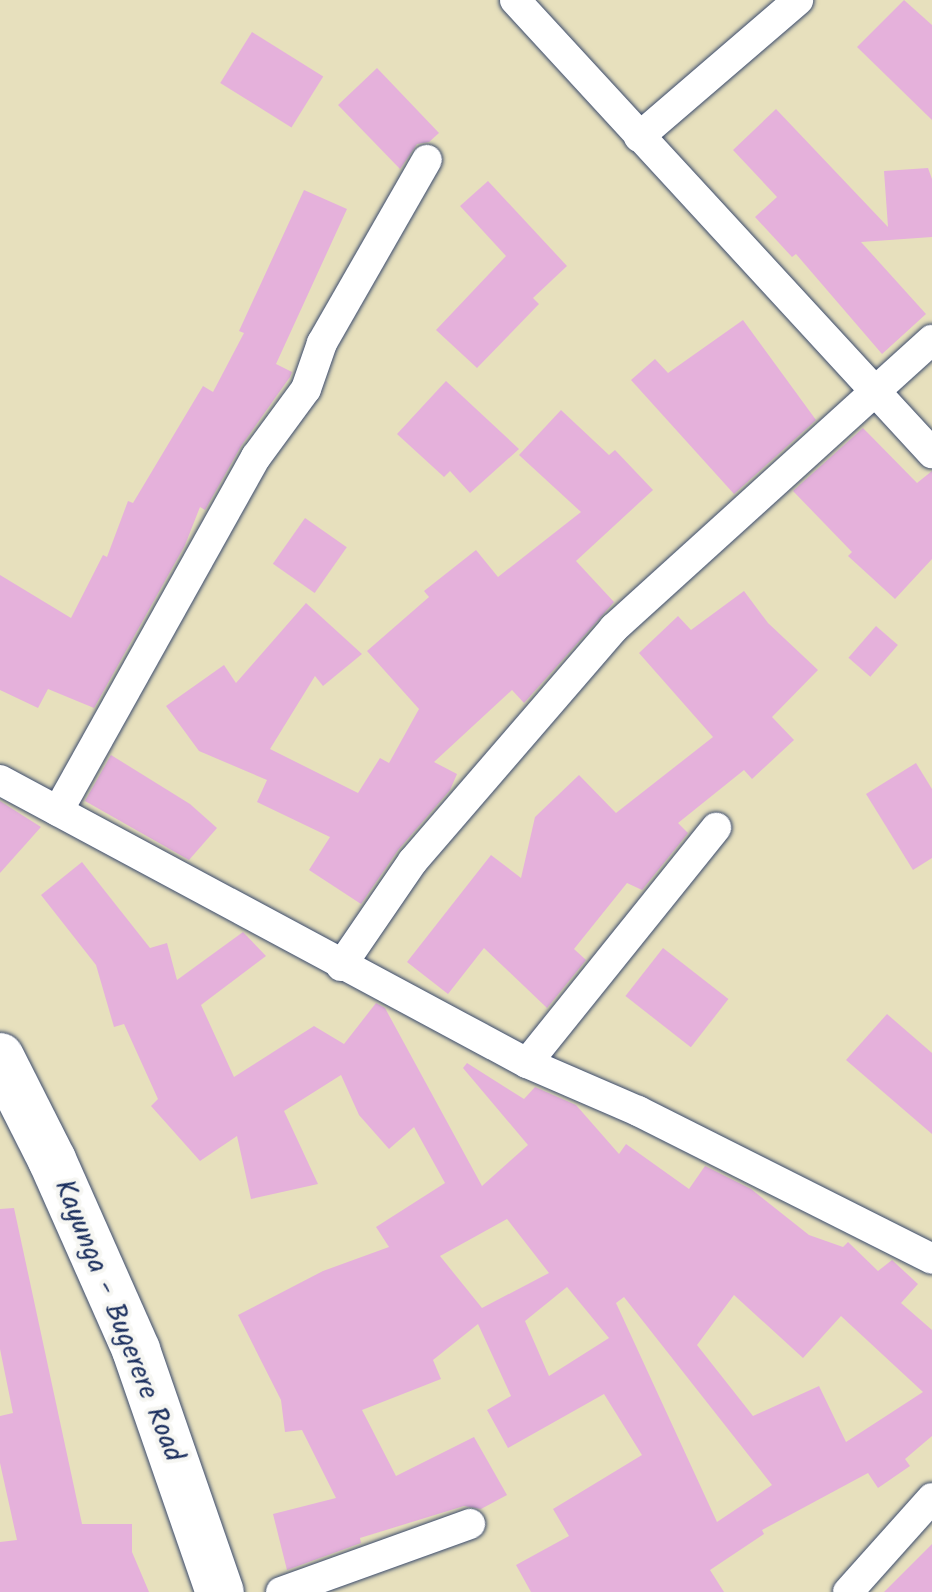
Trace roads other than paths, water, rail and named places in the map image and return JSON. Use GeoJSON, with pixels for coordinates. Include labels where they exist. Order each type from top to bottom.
{"type":"FeatureCollection","features":[{"type":"Feature","properties":{"kind":"main road","name":"Kayunga - Bugerere Road"},"geometry":{"type":"LineString","coordinates":[[0,1057],[52,1160],[136,1350],[220,1592]]}},
{"type":"Feature","properties":{"kind":"street"},"geometry":{"type":"LineString","coordinates":[[515,0],[932,453]]}},
{"type":"Feature","properties":{"kind":"street"},"geometry":{"type":"LineString","coordinates":[[639,138],[798,0]]}},
{"type":"Feature","properties":{"kind":"street"},"geometry":{"type":"LineString","coordinates":[[58,811],[256,458],[306,389],[322,343],[427,160]]}},
{"type":"Feature","properties":{"kind":"street"},"geometry":{"type":"LineString","coordinates":[[340,966],[414,860],[614,628],[932,340]]}},
{"type":"Feature","properties":{"kind":"street"},"geometry":{"type":"LineString","coordinates":[[0,780],[340,966],[527,1063],[638,1110],[932,1258]]}},
{"type":"Feature","properties":{"kind":"street"},"geometry":{"type":"LineString","coordinates":[[527,1063],[716,828]]}},
{"type":"Feature","properties":{"kind":"street"},"geometry":{"type":"LineString","coordinates":[[848,1592],[932,1498]]}},
{"type":"Feature","properties":{"kind":"street"},"geometry":{"type":"LineString","coordinates":[[281,1592],[470,1524]]}}]}
